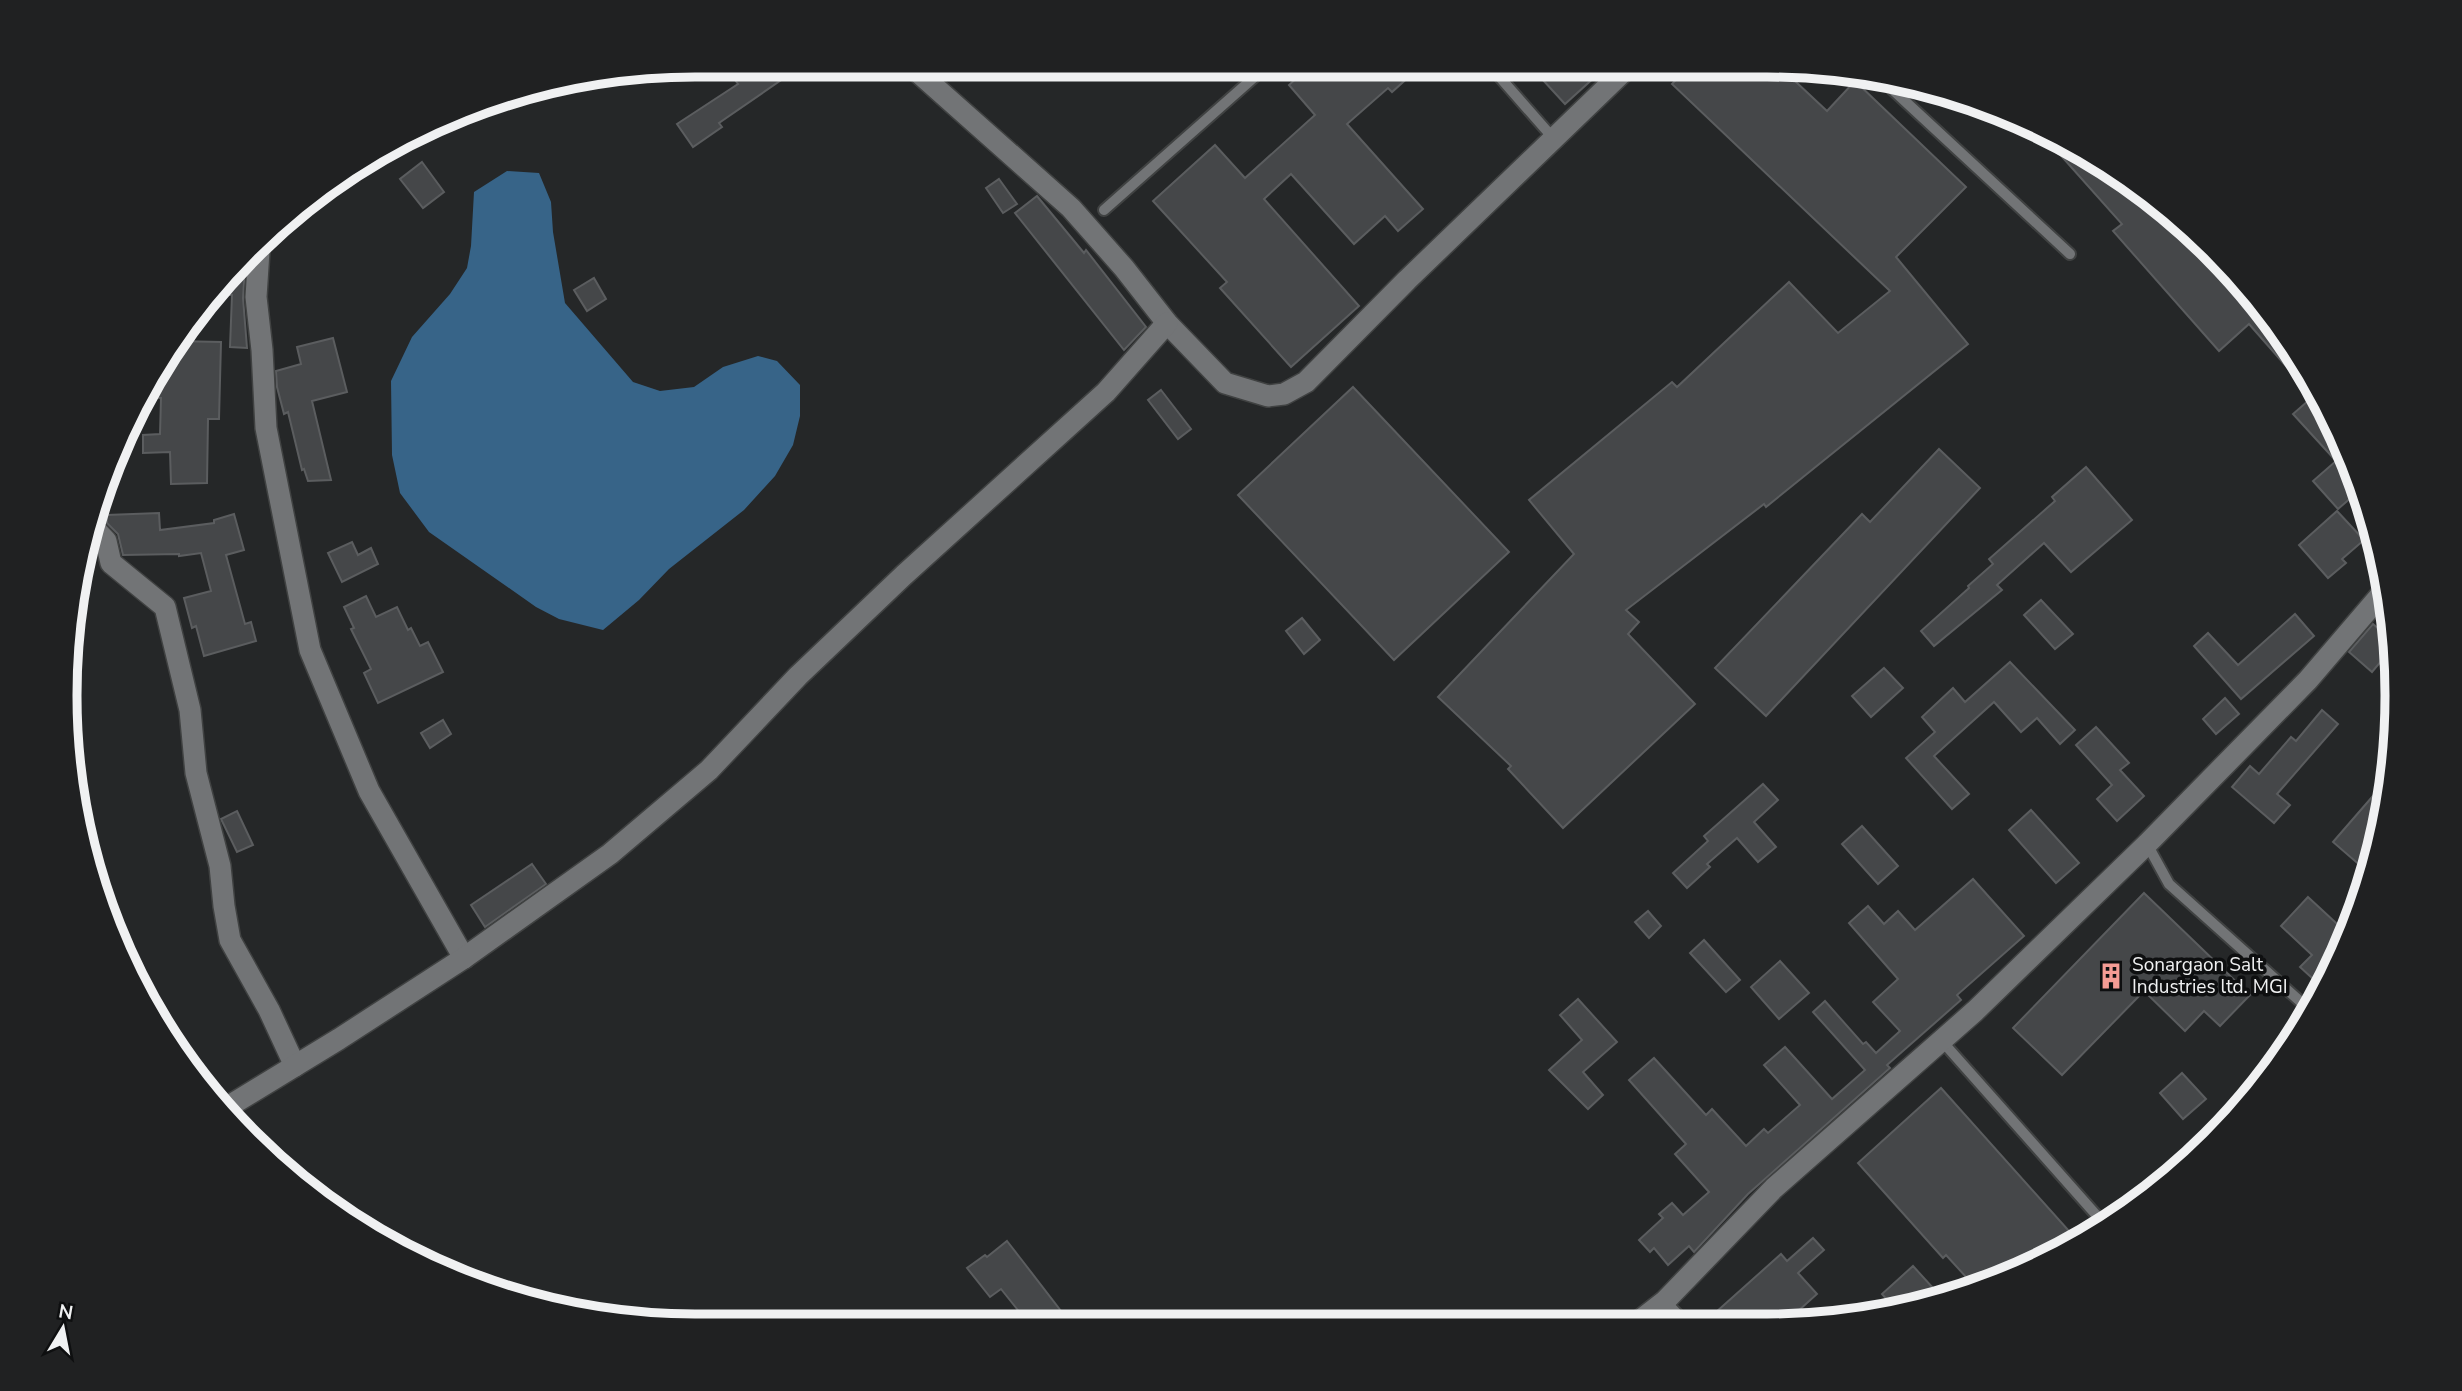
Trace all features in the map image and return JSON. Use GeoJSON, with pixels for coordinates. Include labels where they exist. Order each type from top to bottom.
{"type":"FeatureCollection","features":[{"type":"Feature","properties":{"kind":"street"},"geometry":{"type":"LineString","coordinates":[[924,77],[1071,208],[1124,268],[1167,323],[1225,383],[1268,396],[1284,394],[1306,382],[1407,280],[1618,77]]}},
{"type":"Feature","properties":{"kind":"street"},"geometry":{"type":"LineString","coordinates":[[259,257],[256,297],[266,428],[310,650],[369,791],[464,958]]}},
{"type":"Feature","properties":{"kind":"street"},"geometry":{"type":"LineString","coordinates":[[232,1105],[464,958],[610,854],[709,770],[797,676],[1106,392],[1167,323]]}},
{"type":"Feature","properties":{"kind":"street"},"geometry":{"type":"LineString","coordinates":[[99,533],[106,541],[111,563],[165,607],[190,710],[196,773],[220,866],[230,940],[269,1010],[295,1066]]}},
{"type":"Feature","properties":{"kind":"street"},"geometry":{"type":"LineString","coordinates":[[1649,1314],[1665,1301],[1774,1188],[1941,1040],[2147,844],[2308,680],[2377,599]]}},
{"type":"Feature","properties":{"kind":"lane"},"geometry":{"type":"LineString","coordinates":[[1104,210],[1254,77]]}},
{"type":"Feature","properties":{"kind":"lane"},"geometry":{"type":"LineString","coordinates":[[1500,77],[1554,139]]}},
{"type":"Feature","properties":{"kind":"lane"},"geometry":{"type":"LineString","coordinates":[[1893,90],[2070,254]]}},
{"type":"Feature","properties":{"kind":"lane"},"geometry":{"type":"LineString","coordinates":[[2147,844],[2169,884],[2303,1004]]}},
{"type":"Feature","properties":{"kind":"lane"},"geometry":{"type":"LineString","coordinates":[[1941,1040],[2098,1217]]}},
{"type":"Feature","properties":{"kind":"lane"},"geometry":{"type":"LineString","coordinates":[[1665,1301],[1677,1314]]}},
{"type":"Feature","properties":{"kind":"water"},"geometry":{"type":"Polygon","coordinates":[[[507,171],[539,173],[551,202],[553,232],[565,303],[633,382],[660,391],[694,387],[723,367],[758,356],[777,361],[800,385],[800,416],[793,445],[775,476],[744,510],[669,569],[639,600],[603,630],[559,619],[536,607],[429,532],[400,493],[392,455],[391,381],[412,337],[450,294],[467,268],[474,192],[507,171]]]}},
{"type":"Feature","properties":{"kind":"building"},"geometry":{"type":"Polygon","coordinates":[[[733,77],[786,77],[719,123],[722,127],[693,147],[677,124],[738,84],[733,77]]]}},
{"type":"Feature","properties":{"kind":"building"},"geometry":{"type":"Polygon","coordinates":[[[1298,77],[1409,77],[1392,92],[1388,88],[1347,124],[1423,209],[1398,231],[1385,216],[1354,244],[1291,174],[1264,199],[1359,306],[1291,367],[1220,288],[1227,282],[1153,201],[1215,145],[1245,178],[1315,115],[1289,85],[1298,77]]]}},
{"type":"Feature","properties":{"kind":"building"},"geometry":{"type":"Polygon","coordinates":[[[1540,77],[1595,77],[1565,104],[1540,77]]]}},
{"type":"Feature","properties":{"kind":"building"},"geometry":{"type":"Polygon","coordinates":[[[1679,77],[1791,78],[1827,111],[1853,83],[1858,84],[1966,187],[1896,257],[1968,344],[1766,507],[1764,504],[1626,610],[1639,622],[1628,634],[1695,704],[1563,828],[1508,769],[1511,766],[1438,697],[1574,554],[1529,500],[1672,382],[1677,387],[1789,282],[1838,333],[1890,291],[1672,84],[1679,77]]]}},
{"type":"Feature","properties":{"kind":"building"},"geometry":{"type":"Polygon","coordinates":[[[2055,149],[2110,181],[2143,205],[2204,258],[2257,319],[2299,381],[2249,324],[2219,351],[2113,231],[2122,224],[2055,149]]]}},
{"type":"Feature","properties":{"kind":"building"},"geometry":{"type":"Polygon","coordinates":[[[422,162],[444,192],[423,208],[400,179],[422,162]]]}},
{"type":"Feature","properties":{"kind":"building"},"geometry":{"type":"Polygon","coordinates":[[[999,179],[1017,204],[1003,213],[986,188],[999,179]]]}},
{"type":"Feature","properties":{"kind":"building"},"geometry":{"type":"Polygon","coordinates":[[[1037,196],[1084,253],[1086,250],[1146,327],[1124,350],[1015,213],[1037,196]]]}},
{"type":"Feature","properties":{"kind":"building"},"geometry":{"type":"Polygon","coordinates":[[[245,272],[243,298],[247,348],[230,347],[232,295],[224,295],[245,272]]]}},
{"type":"Feature","properties":{"kind":"building"},"geometry":{"type":"Polygon","coordinates":[[[594,278],[606,299],[587,311],[574,290],[594,278]]]}},
{"type":"Feature","properties":{"kind":"building"},"geometry":{"type":"Polygon","coordinates":[[[333,338],[347,392],[312,401],[331,480],[308,481],[304,469],[302,470],[288,412],[284,414],[276,371],[301,364],[297,347],[333,338]]]}},
{"type":"Feature","properties":{"kind":"building"},"geometry":{"type":"Polygon","coordinates":[[[189,341],[221,342],[219,419],[208,419],[207,483],[171,484],[170,452],[143,453],[143,435],[160,434],[161,398],[154,397],[189,341]]]}},
{"type":"Feature","properties":{"kind":"building"},"geometry":{"type":"Polygon","coordinates":[[[1353,387],[1509,552],[1394,660],[1238,495],[1353,387]]]}},
{"type":"Feature","properties":{"kind":"building"},"geometry":{"type":"Polygon","coordinates":[[[1161,390],[1191,429],[1178,439],[1148,400],[1161,390]]]}},
{"type":"Feature","properties":{"kind":"building"},"geometry":{"type":"Polygon","coordinates":[[[2309,400],[2321,422],[2352,497],[2338,509],[2313,481],[2336,461],[2293,414],[2309,400]]]}},
{"type":"Feature","properties":{"kind":"building"},"geometry":{"type":"Polygon","coordinates":[[[1939,449],[1980,488],[1766,716],[1715,668],[1862,514],[1870,522],[1939,449]]]}},
{"type":"Feature","properties":{"kind":"building"},"geometry":{"type":"Polygon","coordinates":[[[2086,467],[2132,520],[2071,572],[2044,543],[1997,585],[2002,590],[1934,646],[1921,631],[1969,588],[1968,586],[1993,564],[1989,559],[2055,501],[2052,497],[2086,467]]]}},
{"type":"Feature","properties":{"kind":"building"},"geometry":{"type":"Polygon","coordinates":[[[2337,511],[2364,540],[2342,559],[2346,563],[2328,578],[2299,545],[2337,511]]]}},
{"type":"Feature","properties":{"kind":"building"},"geometry":{"type":"Polygon","coordinates":[[[159,513],[160,530],[214,523],[214,520],[234,514],[244,550],[226,555],[245,624],[251,622],[256,641],[204,656],[196,626],[192,628],[184,598],[211,591],[201,553],[179,556],[123,555],[118,534],[107,523],[107,515],[159,513]]]}},
{"type":"Feature","properties":{"kind":"building"},"geometry":{"type":"Polygon","coordinates":[[[352,542],[358,555],[371,548],[378,564],[342,582],[328,553],[352,542]]]}},
{"type":"Feature","properties":{"kind":"building"},"geometry":{"type":"Polygon","coordinates":[[[366,596],[376,617],[397,607],[408,630],[411,628],[420,646],[428,642],[443,672],[378,703],[364,673],[371,669],[351,629],[354,628],[344,607],[366,596]]]}},
{"type":"Feature","properties":{"kind":"building"},"geometry":{"type":"Polygon","coordinates":[[[2041,600],[2073,634],[2055,649],[2024,615],[2041,600]]]}},
{"type":"Feature","properties":{"kind":"building"},"geometry":{"type":"Polygon","coordinates":[[[2295,614],[2314,636],[2241,699],[2194,646],[2208,633],[2238,665],[2295,614]]]}},
{"type":"Feature","properties":{"kind":"building"},"geometry":{"type":"Polygon","coordinates":[[[1302,618],[1320,640],[1304,654],[1286,631],[1302,618]]]}},
{"type":"Feature","properties":{"kind":"building"},"geometry":{"type":"Polygon","coordinates":[[[2373,624],[2382,631],[2384,658],[2372,672],[2349,652],[2373,624]]]}},
{"type":"Feature","properties":{"kind":"building"},"geometry":{"type":"Polygon","coordinates":[[[2010,662],[2075,730],[2060,744],[2037,718],[2021,732],[1994,702],[1934,756],[1969,794],[1952,809],[1906,758],[1935,732],[1922,717],[1953,688],[1965,702],[2010,662]]]}},
{"type":"Feature","properties":{"kind":"building"},"geometry":{"type":"Polygon","coordinates":[[[1884,668],[1903,688],[1871,717],[1852,696],[1884,668]]]}},
{"type":"Feature","properties":{"kind":"building"},"geometry":{"type":"Polygon","coordinates":[[[2225,698],[2239,714],[2216,734],[2203,719],[2225,698]]]}},
{"type":"Feature","properties":{"kind":"building"},"geometry":{"type":"Polygon","coordinates":[[[2322,710],[2338,724],[2277,794],[2290,805],[2274,823],[2232,787],[2250,766],[2259,774],[2291,737],[2296,741],[2322,710]]]}},
{"type":"Feature","properties":{"kind":"building"},"geometry":{"type":"Polygon","coordinates":[[[443,720],[451,734],[430,748],[421,733],[443,720]]]}},
{"type":"Feature","properties":{"kind":"building"},"geometry":{"type":"Polygon","coordinates":[[[2096,727],[2129,763],[2120,770],[2144,796],[2117,821],[2097,799],[2112,785],[2076,745],[2096,727]]]}},
{"type":"Feature","properties":{"kind":"building"},"geometry":{"type":"Polygon","coordinates":[[[1763,784],[1778,800],[1754,822],[1776,847],[1758,862],[1737,838],[1707,864],[1710,867],[1687,888],[1673,873],[1708,841],[1704,836],[1763,784]]]}},
{"type":"Feature","properties":{"kind":"building"},"geometry":{"type":"Polygon","coordinates":[[[2377,791],[2361,866],[2333,842],[2377,791]]]}},
{"type":"Feature","properties":{"kind":"building"},"geometry":{"type":"Polygon","coordinates":[[[2031,810],[2079,863],[2056,883],[2009,830],[2031,810]]]}},
{"type":"Feature","properties":{"kind":"building"},"geometry":{"type":"Polygon","coordinates":[[[237,811],[253,845],[237,852],[221,819],[237,811]]]}},
{"type":"Feature","properties":{"kind":"building"},"geometry":{"type":"Polygon","coordinates":[[[1862,826],[1898,866],[1878,884],[1842,844],[1862,826]]]}},
{"type":"Feature","properties":{"kind":"building"},"geometry":{"type":"Polygon","coordinates":[[[532,864],[546,884],[485,927],[471,905],[532,864]]]}},
{"type":"Feature","properties":{"kind":"building"},"geometry":{"type":"Polygon","coordinates":[[[1973,879],[2024,936],[1957,995],[1961,1000],[1887,1065],[1890,1068],[1748,1194],[1694,1252],[1689,1246],[1668,1265],[1654,1248],[1650,1252],[1639,1240],[1663,1218],[1659,1214],[1672,1203],[1683,1215],[1709,1192],[1675,1154],[1686,1144],[1629,1080],[1654,1058],[1706,1115],[1712,1109],[1746,1146],[1764,1129],[1768,1133],[1800,1105],[1764,1065],[1785,1047],[1832,1099],[1865,1070],[1813,1012],[1825,1001],[1863,1044],[1866,1042],[1876,1053],[1900,1031],[1873,1002],[1898,979],[1849,923],[1868,906],[1884,924],[1898,911],[1915,930],[1973,879]]]}},
{"type":"Feature","properties":{"kind":"building","name":"Sonargaon Salt Industries ltd. MGI"},"geometry":{"type":"Polygon","coordinates":[[[2144,893],[2250,995],[2220,1026],[2204,1011],[2185,1031],[2144,991],[2062,1075],[2013,1028],[2144,893]]]}},
{"type":"Feature","properties":{"kind":"building"},"geometry":{"type":"Polygon","coordinates":[[[2308,897],[2340,927],[2315,981],[2300,967],[2312,955],[2281,926],[2308,897]]]}},
{"type":"Feature","properties":{"kind":"building"},"geometry":{"type":"Polygon","coordinates":[[[1648,911],[1661,926],[1649,938],[1635,922],[1648,911]]]}},
{"type":"Feature","properties":{"kind":"building"},"geometry":{"type":"Polygon","coordinates":[[[1704,940],[1740,980],[1726,992],[1690,953],[1704,940]]]}},
{"type":"Feature","properties":{"kind":"building"},"geometry":{"type":"Polygon","coordinates":[[[1780,961],[1809,993],[1779,1019],[1751,987],[1780,961]]]}},
{"type":"Feature","properties":{"kind":"building"},"geometry":{"type":"Polygon","coordinates":[[[1578,999],[1617,1042],[1583,1072],[1603,1095],[1588,1109],[1549,1070],[1582,1040],[1560,1015],[1578,999]]]}},
{"type":"Feature","properties":{"kind":"building"},"geometry":{"type":"Polygon","coordinates":[[[2182,1073],[2206,1099],[2183,1119],[2160,1093],[2182,1073]]]}},
{"type":"Feature","properties":{"kind":"building"},"geometry":{"type":"Polygon","coordinates":[[[1941,1088],[2071,1234],[2006,1266],[1969,1280],[1946,1255],[1943,1258],[1858,1163],[1941,1088]]]}},
{"type":"Feature","properties":{"kind":"building"},"geometry":{"type":"Polygon","coordinates":[[[1813,1238],[1824,1250],[1798,1273],[1817,1294],[1796,1313],[1714,1314],[1781,1254],[1787,1261],[1813,1238]]]}},
{"type":"Feature","properties":{"kind":"building"},"geometry":{"type":"Polygon","coordinates":[[[1007,1241],[1063,1314],[1021,1314],[1001,1289],[990,1297],[967,1268],[985,1255],[987,1257],[1007,1241]]]}},
{"type":"Feature","properties":{"kind":"building"},"geometry":{"type":"Polygon","coordinates":[[[1913,1266],[1935,1290],[1889,1302],[1882,1294],[1913,1266]]]}},
{"type":"Feature","properties":{"kind":"place","name":"Sonargaon Salt Industries ltd. MGI"},"geometry":{"type":"Point","coordinates":[2111,976]}}]}
